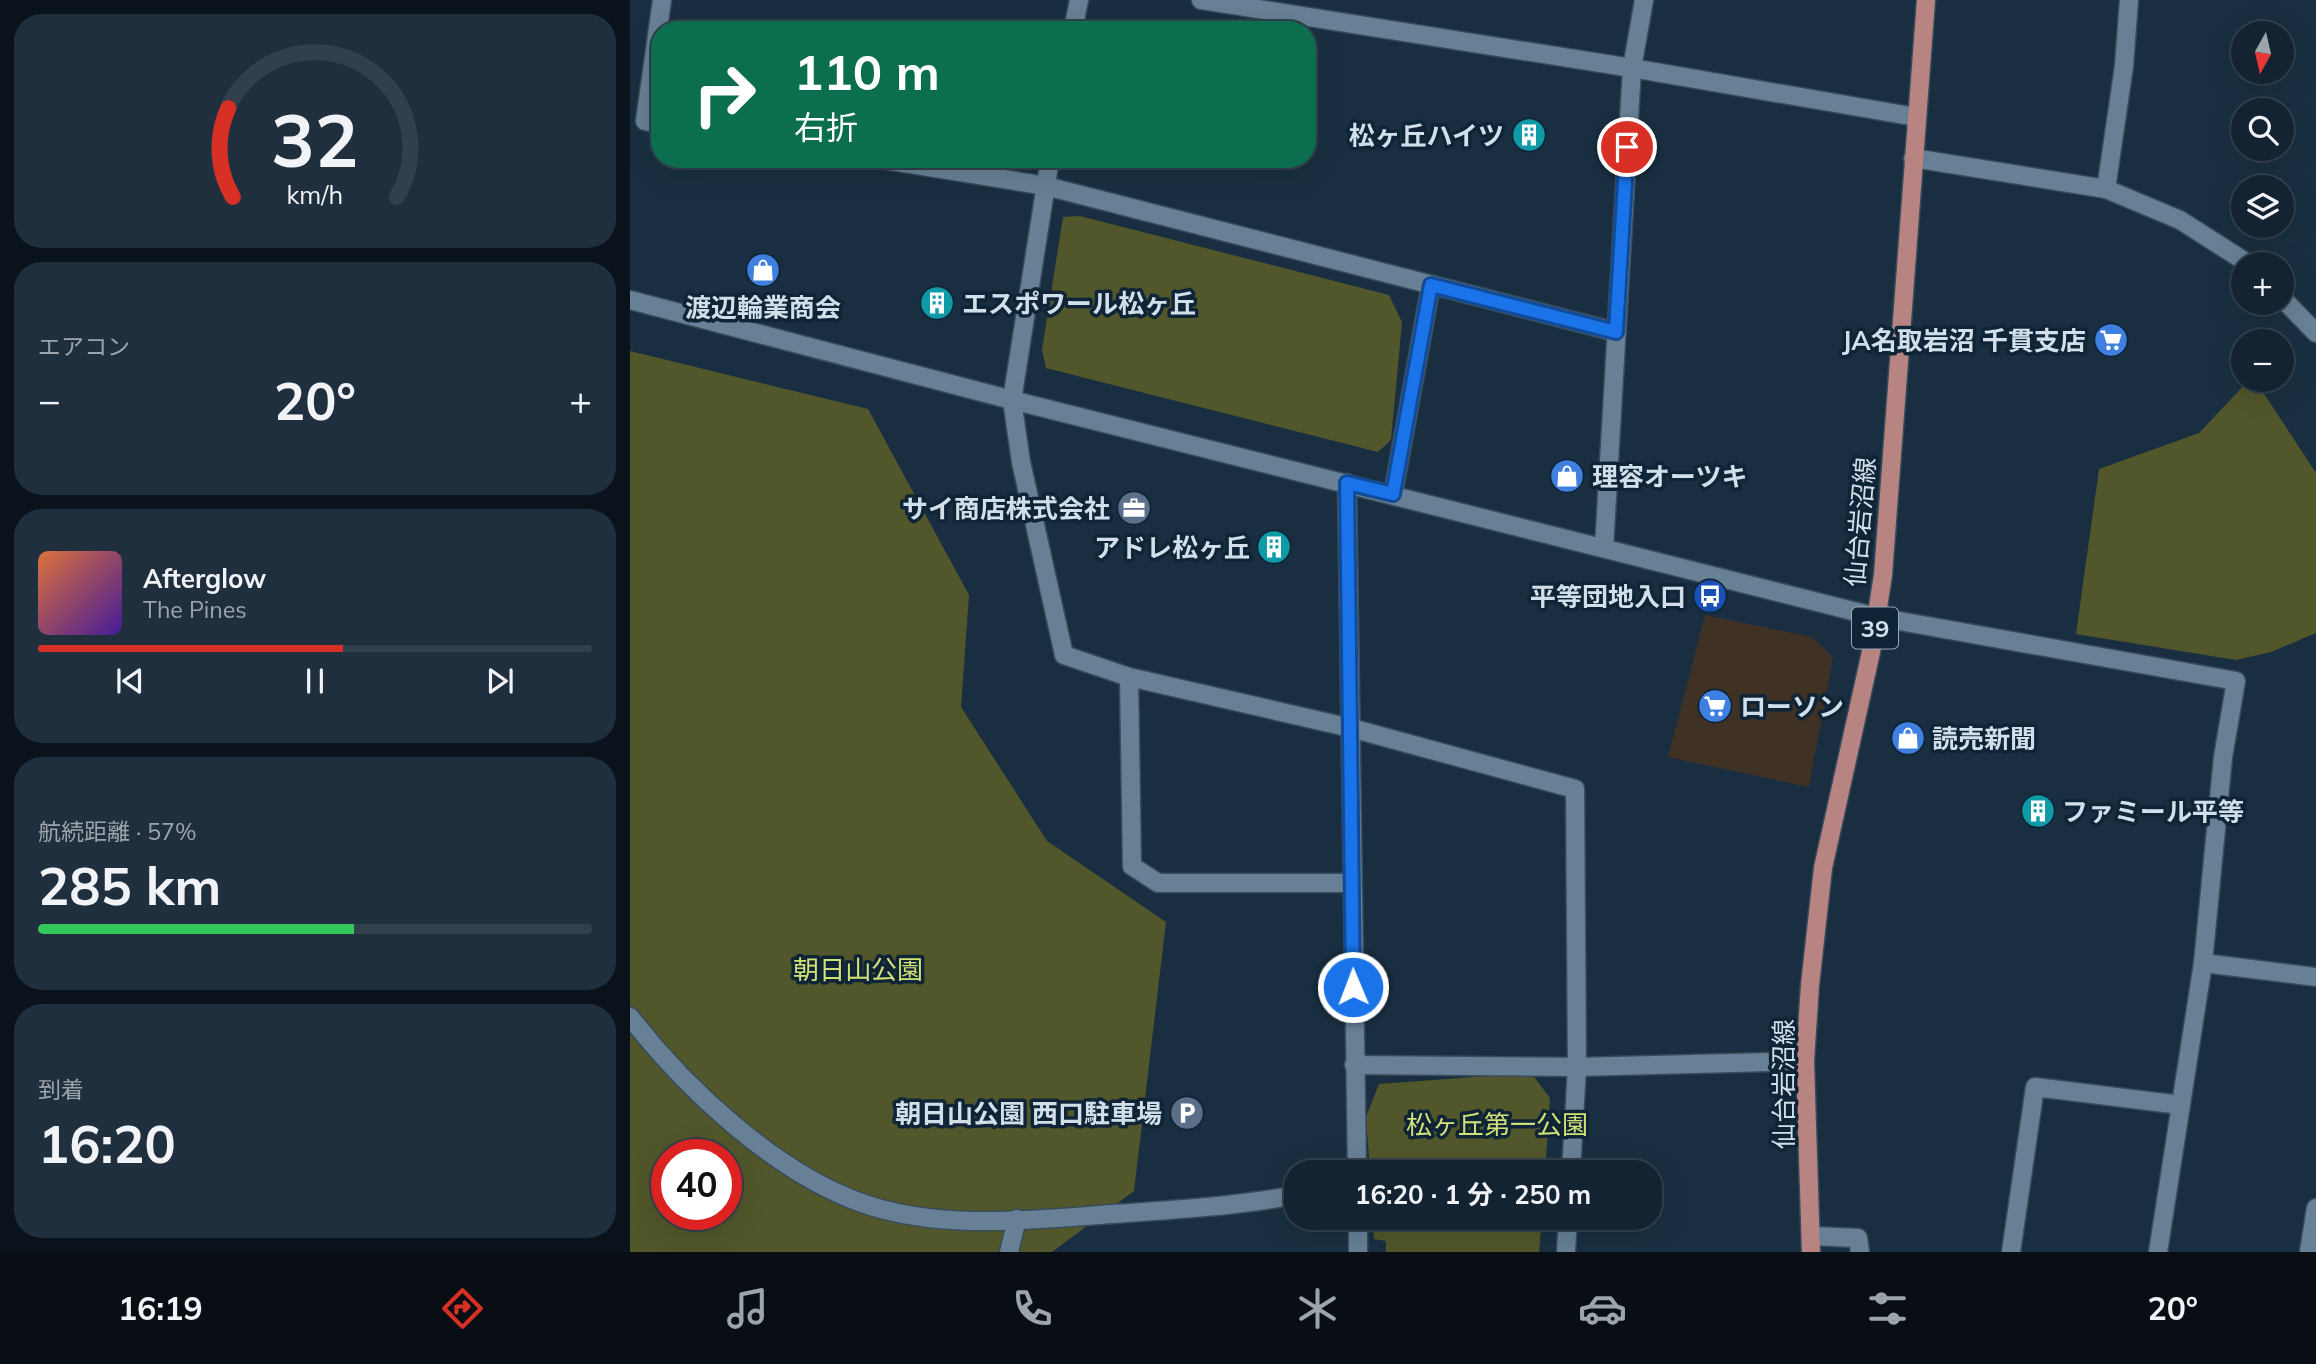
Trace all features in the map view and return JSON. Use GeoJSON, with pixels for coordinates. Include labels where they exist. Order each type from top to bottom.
{"type":"FeatureCollection","features":[{"type":"Feature","properties":{"kind":"main road","name":"仙台岩沼線"},"geometry":{"type":"LineString","coordinates":[[1811,1244],[1805,1061],[1823,868],[1877,617],[1898,391],[1926,0]]}},
{"type":"Feature","properties":{"kind":"street"},"geometry":{"type":"LineString","coordinates":[[659,21],[662,0]]}},
{"type":"Feature","properties":{"kind":"street"},"geometry":{"type":"LineString","coordinates":[[1075,21],[1079,0]]}},
{"type":"Feature","properties":{"kind":"street"},"geometry":{"type":"LineString","coordinates":[[1201,0],[1632,68],[1916,117]]}},
{"type":"Feature","properties":{"kind":"street"},"geometry":{"type":"LineString","coordinates":[[1604,548],[1632,68],[1644,0]]}},
{"type":"Feature","properties":{"kind":"street"},"geometry":{"type":"LineString","coordinates":[[2106,189],[2124,66],[2129,0]]}},
{"type":"Feature","properties":{"kind":"street"},"geometry":{"type":"LineString","coordinates":[[651,78],[645,121],[651,122]]}},
{"type":"Feature","properties":{"kind":"street"},"geometry":{"type":"LineString","coordinates":[[1913,158],[2106,189],[2180,220],[2231,253]]}},
{"type":"Feature","properties":{"kind":"street"},"geometry":{"type":"LineString","coordinates":[[935,168],[1046,186],[1616,332]]}},
{"type":"Feature","properties":{"kind":"street"},"geometry":{"type":"LineString","coordinates":[[1049,168],[1012,400],[1021,462],[1064,655],[1129,677],[1351,728],[1575,789],[1577,1067],[1572,1160]]}},
{"type":"Feature","properties":{"kind":"street"},"geometry":{"type":"LineString","coordinates":[[1393,494],[1431,285]]}},
{"type":"Feature","properties":{"kind":"street"},"geometry":{"type":"LineString","coordinates":[[630,300],[1012,400],[1877,617],[2236,681],[2222,757],[2203,963],[2158,1252]]}},
{"type":"Feature","properties":{"kind":"street"},"geometry":{"type":"LineString","coordinates":[[2294,310],[2316,333]]}},
{"type":"Feature","properties":{"kind":"street"},"geometry":{"type":"LineString","coordinates":[[1347,483],[1357,1160]]}},
{"type":"Feature","properties":{"kind":"street"},"geometry":{"type":"LineString","coordinates":[[1129,677],[1132,866],[1158,883],[1351,883]]}},
{"type":"Feature","properties":{"kind":"street"},"geometry":{"type":"LineString","coordinates":[[2203,963],[2316,977]]}},
{"type":"Feature","properties":{"kind":"street"},"geometry":{"type":"LineString","coordinates":[[630,1017],[649,1041],[730,1121],[806,1177],[859,1202],[904,1214],[1017,1219],[1241,1205],[1284,1197]]}},
{"type":"Feature","properties":{"kind":"street"},"geometry":{"type":"LineString","coordinates":[[1354,1065],[1577,1067],[1805,1061]]}},
{"type":"Feature","properties":{"kind":"street"},"geometry":{"type":"LineString","coordinates":[[2011,1252],[2035,1087],[2181,1105]]}},
{"type":"Feature","properties":{"kind":"street"},"geometry":{"type":"LineString","coordinates":[[2309,1252],[2316,1208]]}},
{"type":"Feature","properties":{"kind":"street"},"geometry":{"type":"LineString","coordinates":[[1009,1252],[1017,1219]]}},
{"type":"Feature","properties":{"kind":"street"},"geometry":{"type":"LineString","coordinates":[[1358,1230],[1358,1252]]}},
{"type":"Feature","properties":{"kind":"street"},"geometry":{"type":"LineString","coordinates":[[1566,1252],[1567,1230]]}},
{"type":"Feature","properties":{"kind":"street"},"geometry":{"type":"LineString","coordinates":[[1811,1244],[1858,1238],[1860,1252]]}},
{"type":"Feature","properties":{"kind":"shaded area"},"geometry":{"type":"Polygon","coordinates":[[[1705,615],[1812,637],[1833,657],[1809,787],[1668,757],[1705,615]]]}},
{"type":"Feature","properties":{"kind":"green space"},"geometry":{"type":"Polygon","coordinates":[[[1080,216],[1389,295],[1402,322],[1391,440],[1378,452],[1046,368],[1042,350],[1063,217],[1080,216]]]}},
{"type":"Feature","properties":{"kind":"green space","name":"朝日山公園"},"geometry":{"type":"Polygon","coordinates":[[[630,351],[868,409],[969,595],[961,707],[1047,841],[1166,922],[1134,1191],[1052,1252],[630,1252],[630,351]]]}},
{"type":"Feature","properties":{"kind":"green space"},"geometry":{"type":"Polygon","coordinates":[[[2238,392],[2263,392],[2316,473],[2316,633],[2271,652],[2236,660],[2076,634],[2099,469],[2199,433],[2238,392]]]}},
{"type":"Feature","properties":{"kind":"green space","name":"松ヶ丘第一公園"},"geometry":{"type":"Polygon","coordinates":[[[1531,1073],[1550,1098],[1546,1160],[1369,1160],[1366,1117],[1379,1084],[1531,1073]]]}},
{"type":"Feature","properties":{"kind":"green space","name":"松ヶ丘第一公園"},"geometry":{"type":"Polygon","coordinates":[[[1373,1230],[1541,1230],[1539,1252],[1386,1252],[1386,1241],[1374,1239],[1373,1230]]]}},
{"type":"Feature","properties":{"kind":"place","name":"松ヶ丘ハイツ"},"geometry":{"type":"Point","coordinates":[1529,135]}},
{"type":"Feature","properties":{"kind":"place","name":"渡辺輪業商会"},"geometry":{"type":"Point","coordinates":[763,270]}},
{"type":"Feature","properties":{"kind":"place","name":"エスポワール松ヶ丘"},"geometry":{"type":"Point","coordinates":[937,303]}},
{"type":"Feature","properties":{"kind":"place","name":"JA名取岩沼 千貫支店"},"geometry":{"type":"Point","coordinates":[2111,340]}},
{"type":"Feature","properties":{"kind":"place","name":"理容オーツキ"},"geometry":{"type":"Point","coordinates":[1567,476]}},
{"type":"Feature","properties":{"kind":"place","name":"サイ商店株式会社"},"geometry":{"type":"Point","coordinates":[1134,508]}},
{"type":"Feature","properties":{"kind":"place","name":"アドレ松ヶ丘"},"geometry":{"type":"Point","coordinates":[1274,547]}},
{"type":"Feature","properties":{"kind":"place","name":"平等団地入口"},"geometry":{"type":"Point","coordinates":[1710,596]}},
{"type":"Feature","properties":{"kind":"place","name":"ローソン"},"geometry":{"type":"Point","coordinates":[1715,706]}},
{"type":"Feature","properties":{"kind":"place","name":"読売新聞"},"geometry":{"type":"Point","coordinates":[1908,738]}},
{"type":"Feature","properties":{"kind":"place","name":"ファミール平等"},"geometry":{"type":"Point","coordinates":[2038,811]}},
{"type":"Feature","properties":{"kind":"place","name":"朝日山公園 西口駐車場"},"geometry":{"type":"Point","coordinates":[1187,1113]}},
{"type":"Feature","properties":{"kind":"route"},"geometry":{"type":"LineString","coordinates":[[1353,987],[1347,483],[1393,494],[1431,285],[1616,332],[1627,147]]}}]}
